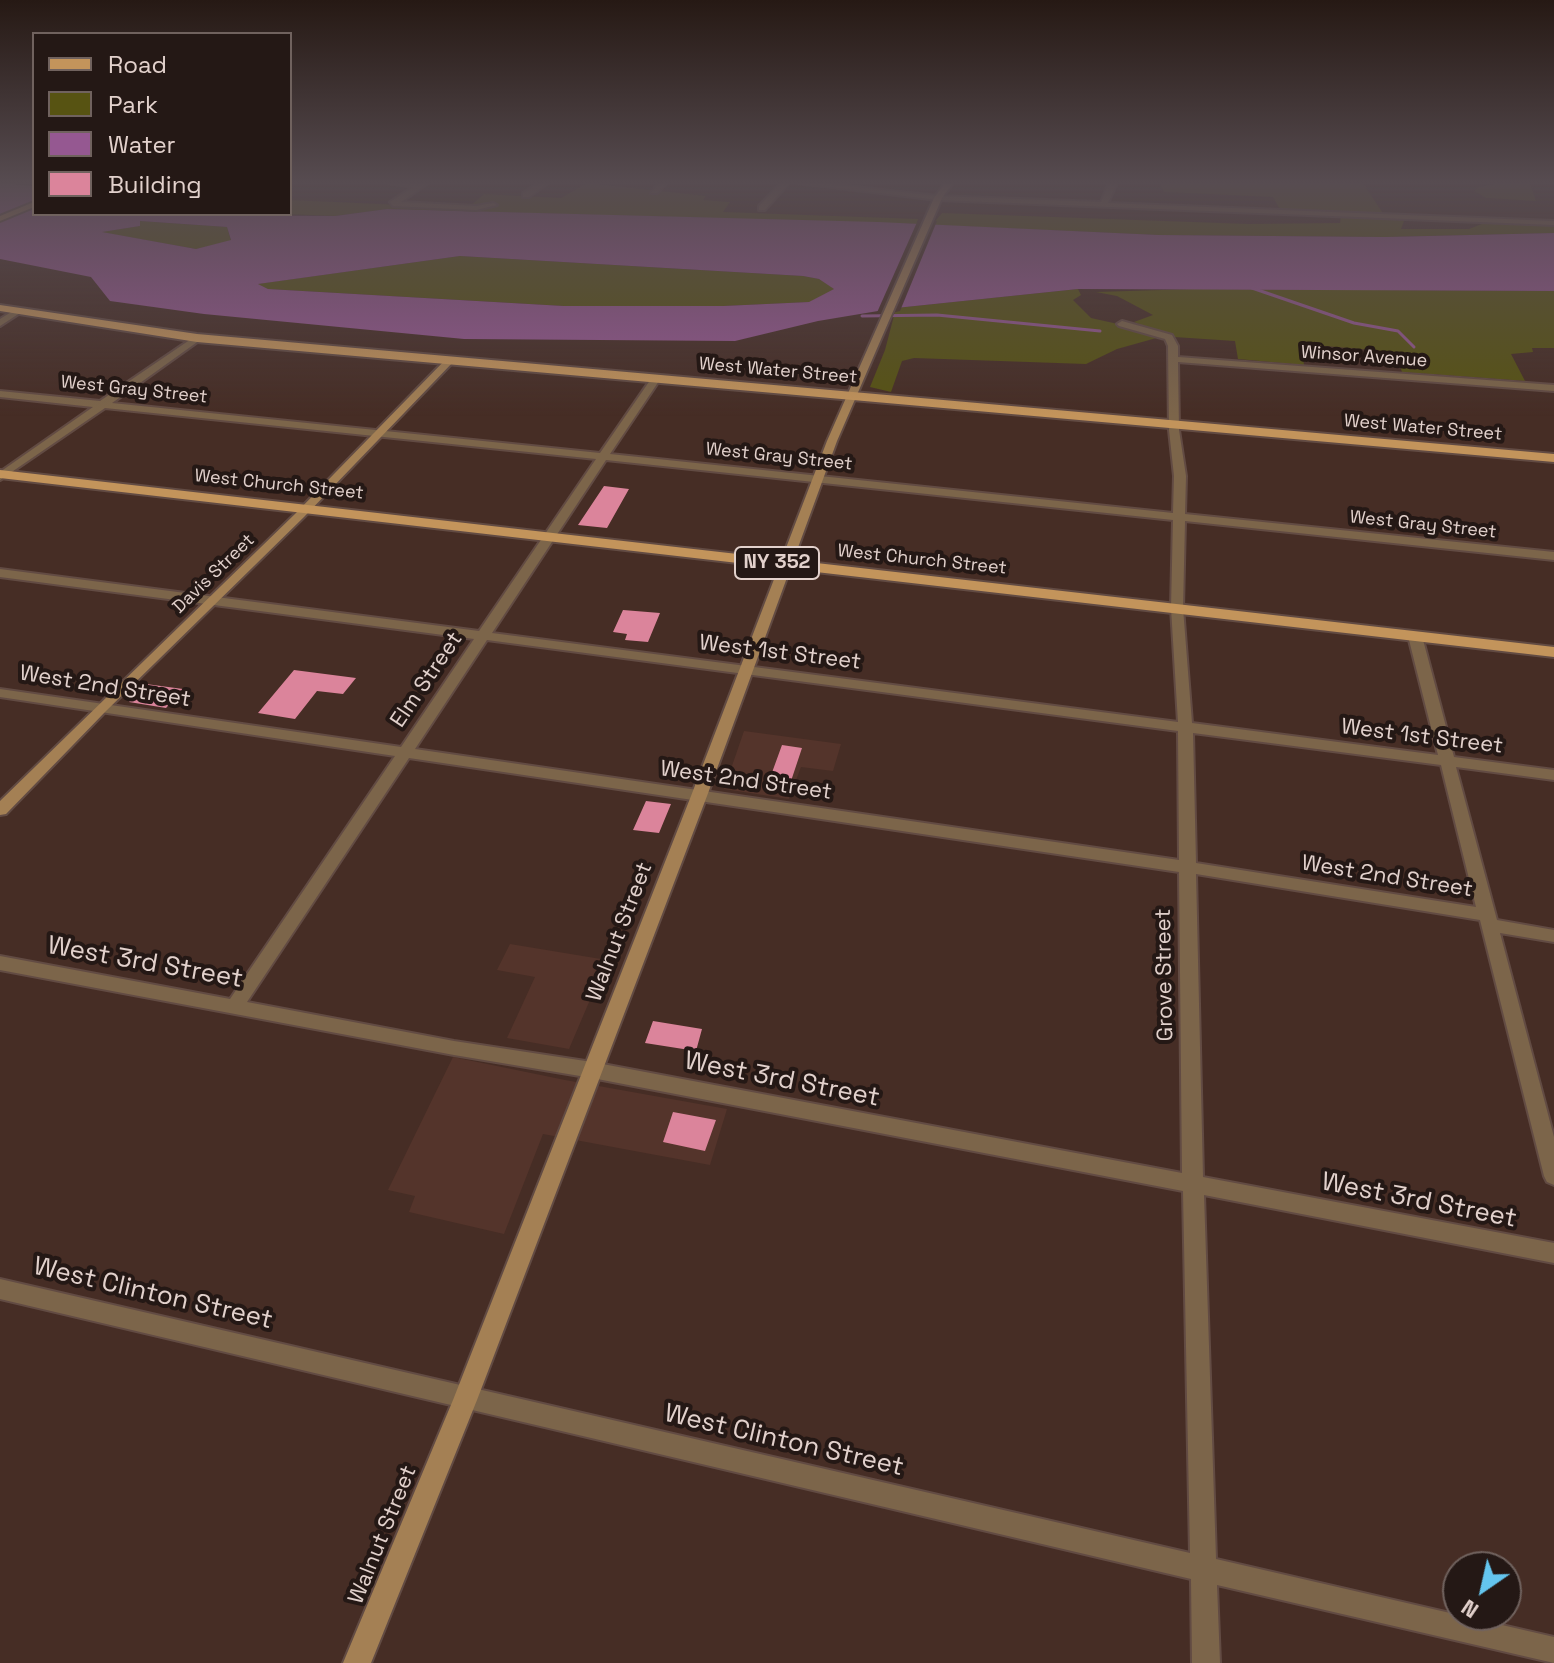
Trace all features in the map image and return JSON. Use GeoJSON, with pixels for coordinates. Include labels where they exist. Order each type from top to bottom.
{"type":"FeatureCollection","features":[{"type":"Feature","properties":{"kind":"main road","name":"West Water Street"},"geometry":{"type":"LineString","coordinates":[[0,308],[197,338],[1554,458]]}},
{"type":"Feature","properties":{"kind":"main road","name":"West Church Street"},"geometry":{"type":"LineString","coordinates":[[1,475],[1554,652]]}},
{"type":"Feature","properties":{"kind":"street","name":"Walnut Street"},"geometry":{"type":"LineString","coordinates":[[357,1663],[465,1400],[747,671],[817,479],[910,261]]}},
{"type":"Feature","properties":{"kind":"street"},"geometry":{"type":"LineString","coordinates":[[0,323],[19,311]]}},
{"type":"Feature","properties":{"kind":"street"},"geometry":{"type":"LineString","coordinates":[[1122,324],[1169,337],[1172,359]]}},
{"type":"Feature","properties":{"kind":"street"},"geometry":{"type":"LineString","coordinates":[[1,475],[197,338]]}},
{"type":"Feature","properties":{"kind":"street","name":"Winsor Avenue"},"geometry":{"type":"LineString","coordinates":[[1172,359],[1554,388]]}},
{"type":"Feature","properties":{"kind":"street","name":"Grove Street"},"geometry":{"type":"LineString","coordinates":[[1172,359],[1174,425],[1180,476],[1177,608],[1185,728],[1206,1663]]}},
{"type":"Feature","properties":{"kind":"street","name":"Davis Street"},"geometry":{"type":"LineString","coordinates":[[0,810],[306,509],[450,360]]}},
{"type":"Feature","properties":{"kind":"street","name":"Elm Street"},"geometry":{"type":"LineString","coordinates":[[235,1006],[656,378]]}},
{"type":"Feature","properties":{"kind":"street","name":"West Gray Street"},"geometry":{"type":"LineString","coordinates":[[0,394],[1554,556]]}},
{"type":"Feature","properties":{"kind":"street","name":"West 1st Street"},"geometry":{"type":"LineString","coordinates":[[0,573],[1554,775]]}},
{"type":"Feature","properties":{"kind":"street"},"geometry":{"type":"LineString","coordinates":[[1415,636],[1554,1176]]}},
{"type":"Feature","properties":{"kind":"street","name":"West 2nd Street"},"geometry":{"type":"LineString","coordinates":[[0,693],[1187,867],[1487,920],[1554,936]]}},
{"type":"Feature","properties":{"kind":"street","name":"West 3rd Street"},"geometry":{"type":"LineString","coordinates":[[0,963],[454,1048],[592,1070],[1554,1253]]}},
{"type":"Feature","properties":{"kind":"street","name":"West Clinton Street"},"geometry":{"type":"LineString","coordinates":[[0,1289],[465,1400],[1554,1651]]}},
{"type":"Feature","properties":{"kind":"shaded area"},"geometry":{"type":"Polygon","coordinates":[[[744,731],[841,744],[833,771],[801,767],[789,799],[724,789],[744,731]]]}},
{"type":"Feature","properties":{"kind":"shaded area"},"geometry":{"type":"Polygon","coordinates":[[[510,944],[607,960],[569,1049],[507,1038],[535,977],[497,970],[510,944]]]}},
{"type":"Feature","properties":{"kind":"shaded area"},"geometry":{"type":"Polygon","coordinates":[[[453,1057],[727,1109],[710,1165],[543,1134],[504,1234],[409,1212],[415,1196],[388,1190],[453,1057]]]}},
{"type":"Feature","properties":{"kind":"green space"},"geometry":{"type":"Polygon","coordinates":[[[427,261],[539,261],[803,276],[819,279],[835,289],[810,302],[723,306],[564,306],[268,289],[257,284],[427,261]]]}},
{"type":"Feature","properties":{"kind":"green space"},"geometry":{"type":"Polygon","coordinates":[[[1078,289],[1081,295],[1073,300],[1091,318],[1154,332],[1160,337],[1117,349],[1086,364],[914,358],[902,361],[891,392],[870,387],[885,350],[896,308],[1078,289]]]}},
{"type":"Feature","properties":{"kind":"green space"},"geometry":{"type":"Polygon","coordinates":[[[1194,289],[1554,291],[1554,348],[1532,348],[1533,352],[1511,354],[1525,381],[1402,372],[1395,352],[1301,344],[1304,365],[1238,359],[1235,341],[1174,337],[1134,322],[1153,315],[1117,296],[1096,292],[1194,289]]]}},
{"type":"Feature","properties":{"kind":"water"},"geometry":{"type":"Polygon","coordinates":[[[8,261],[427,261],[258,284],[268,289],[564,306],[723,306],[809,302],[834,289],[819,279],[803,276],[539,261],[1554,261],[1554,291],[1078,289],[896,308],[818,321],[735,341],[464,339],[204,314],[110,301],[91,277],[8,261]]]}},
{"type":"Feature","properties":{"kind":"pier"},"geometry":{"type":"Polygon","coordinates":[[[900,261],[921,261],[900,311],[875,317],[900,261]]]}},
{"type":"Feature","properties":{"kind":"building"},"geometry":{"type":"Polygon","coordinates":[[[604,486],[629,489],[607,528],[578,525],[604,486]]]}},
{"type":"Feature","properties":{"kind":"building"},"geometry":{"type":"Polygon","coordinates":[[[623,610],[660,613],[648,642],[625,640],[627,634],[613,632],[623,610]]]}},
{"type":"Feature","properties":{"kind":"building"},"geometry":{"type":"Polygon","coordinates":[[[294,670],[356,678],[343,694],[317,691],[295,719],[258,713],[294,670]]]}},
{"type":"Feature","properties":{"kind":"building"},"geometry":{"type":"Polygon","coordinates":[[[146,684],[183,689],[166,708],[129,702],[146,684]]]}},
{"type":"Feature","properties":{"kind":"building"},"geometry":{"type":"Polygon","coordinates":[[[782,745],[802,748],[791,781],[770,778],[782,745]]]}},
{"type":"Feature","properties":{"kind":"building"},"geometry":{"type":"Polygon","coordinates":[[[646,801],[671,804],[659,833],[633,830],[646,801]]]}},
{"type":"Feature","properties":{"kind":"building"},"geometry":{"type":"Polygon","coordinates":[[[653,1021],[702,1029],[696,1051],[645,1043],[653,1021]]]}},
{"type":"Feature","properties":{"kind":"building"},"geometry":{"type":"Polygon","coordinates":[[[673,1112],[716,1120],[705,1151],[663,1142],[673,1112]]]}},
{"type":"Feature","properties":{"kind":"waterway"},"geometry":{"type":"LineString","coordinates":[[1252,288],[1354,323],[1398,331],[1414,347]]}},
{"type":"Feature","properties":{"kind":"waterway"},"geometry":{"type":"LineString","coordinates":[[862,316],[937,315],[1100,331]]}}]}
